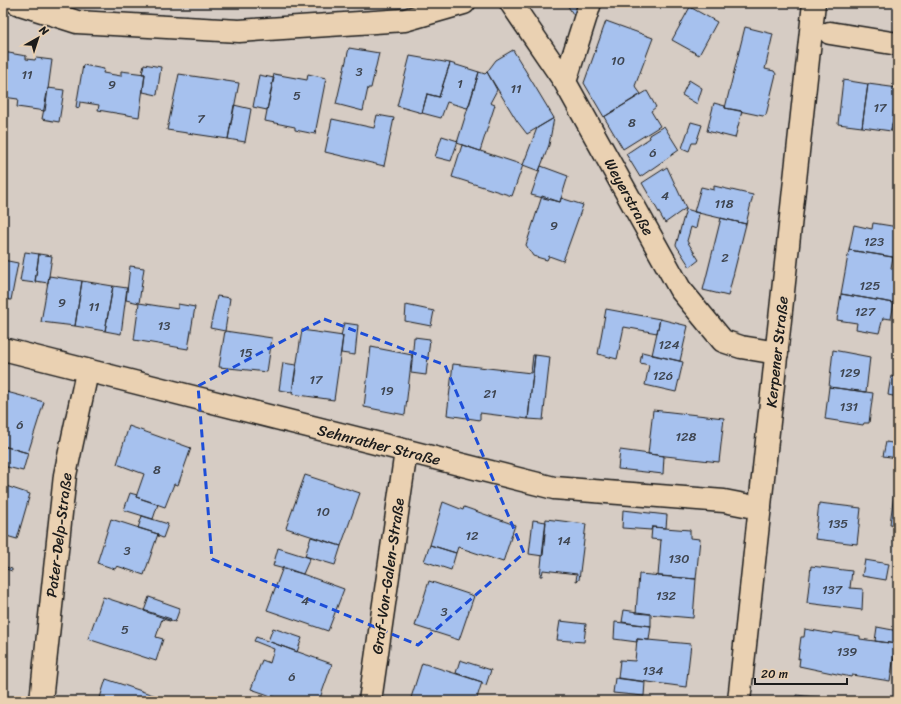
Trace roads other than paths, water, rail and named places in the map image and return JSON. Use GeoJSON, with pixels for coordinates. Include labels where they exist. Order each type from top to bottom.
{"type":"FeatureCollection","features":[{"type":"Feature","properties":{"kind":"street"},"geometry":{"type":"LineString","coordinates":[[17,3],[77,22],[239,31],[405,20],[464,3]]}},
{"type":"Feature","properties":{"kind":"street","name":"Weyerstraße"},"geometry":{"type":"LineString","coordinates":[[510,3],[565,82],[680,289],[723,341],[741,347],[777,353]]}},
{"type":"Feature","properties":{"kind":"street"},"geometry":{"type":"LineString","coordinates":[[565,82],[590,3]]}},
{"type":"Feature","properties":{"kind":"street","name":"Kerpener Straße"},"geometry":{"type":"LineString","coordinates":[[739,701],[814,3]]}},
{"type":"Feature","properties":{"kind":"street"},"geometry":{"type":"LineString","coordinates":[[830,33],[898,44]]}},
{"type":"Feature","properties":{"kind":"street","name":"Sehnrather Straße"},"geometry":{"type":"LineString","coordinates":[[3,349],[87,372],[554,488],[724,501],[760,508]]}},
{"type":"Feature","properties":{"kind":"street","name":"Pater-Delp-Straße"},"geometry":{"type":"LineString","coordinates":[[40,701],[65,475],[87,372]]}},
{"type":"Feature","properties":{"kind":"street","name":"Graf-Von-Galen-Straße"},"geometry":{"type":"LineString","coordinates":[[370,701],[406,452]]}}]}
